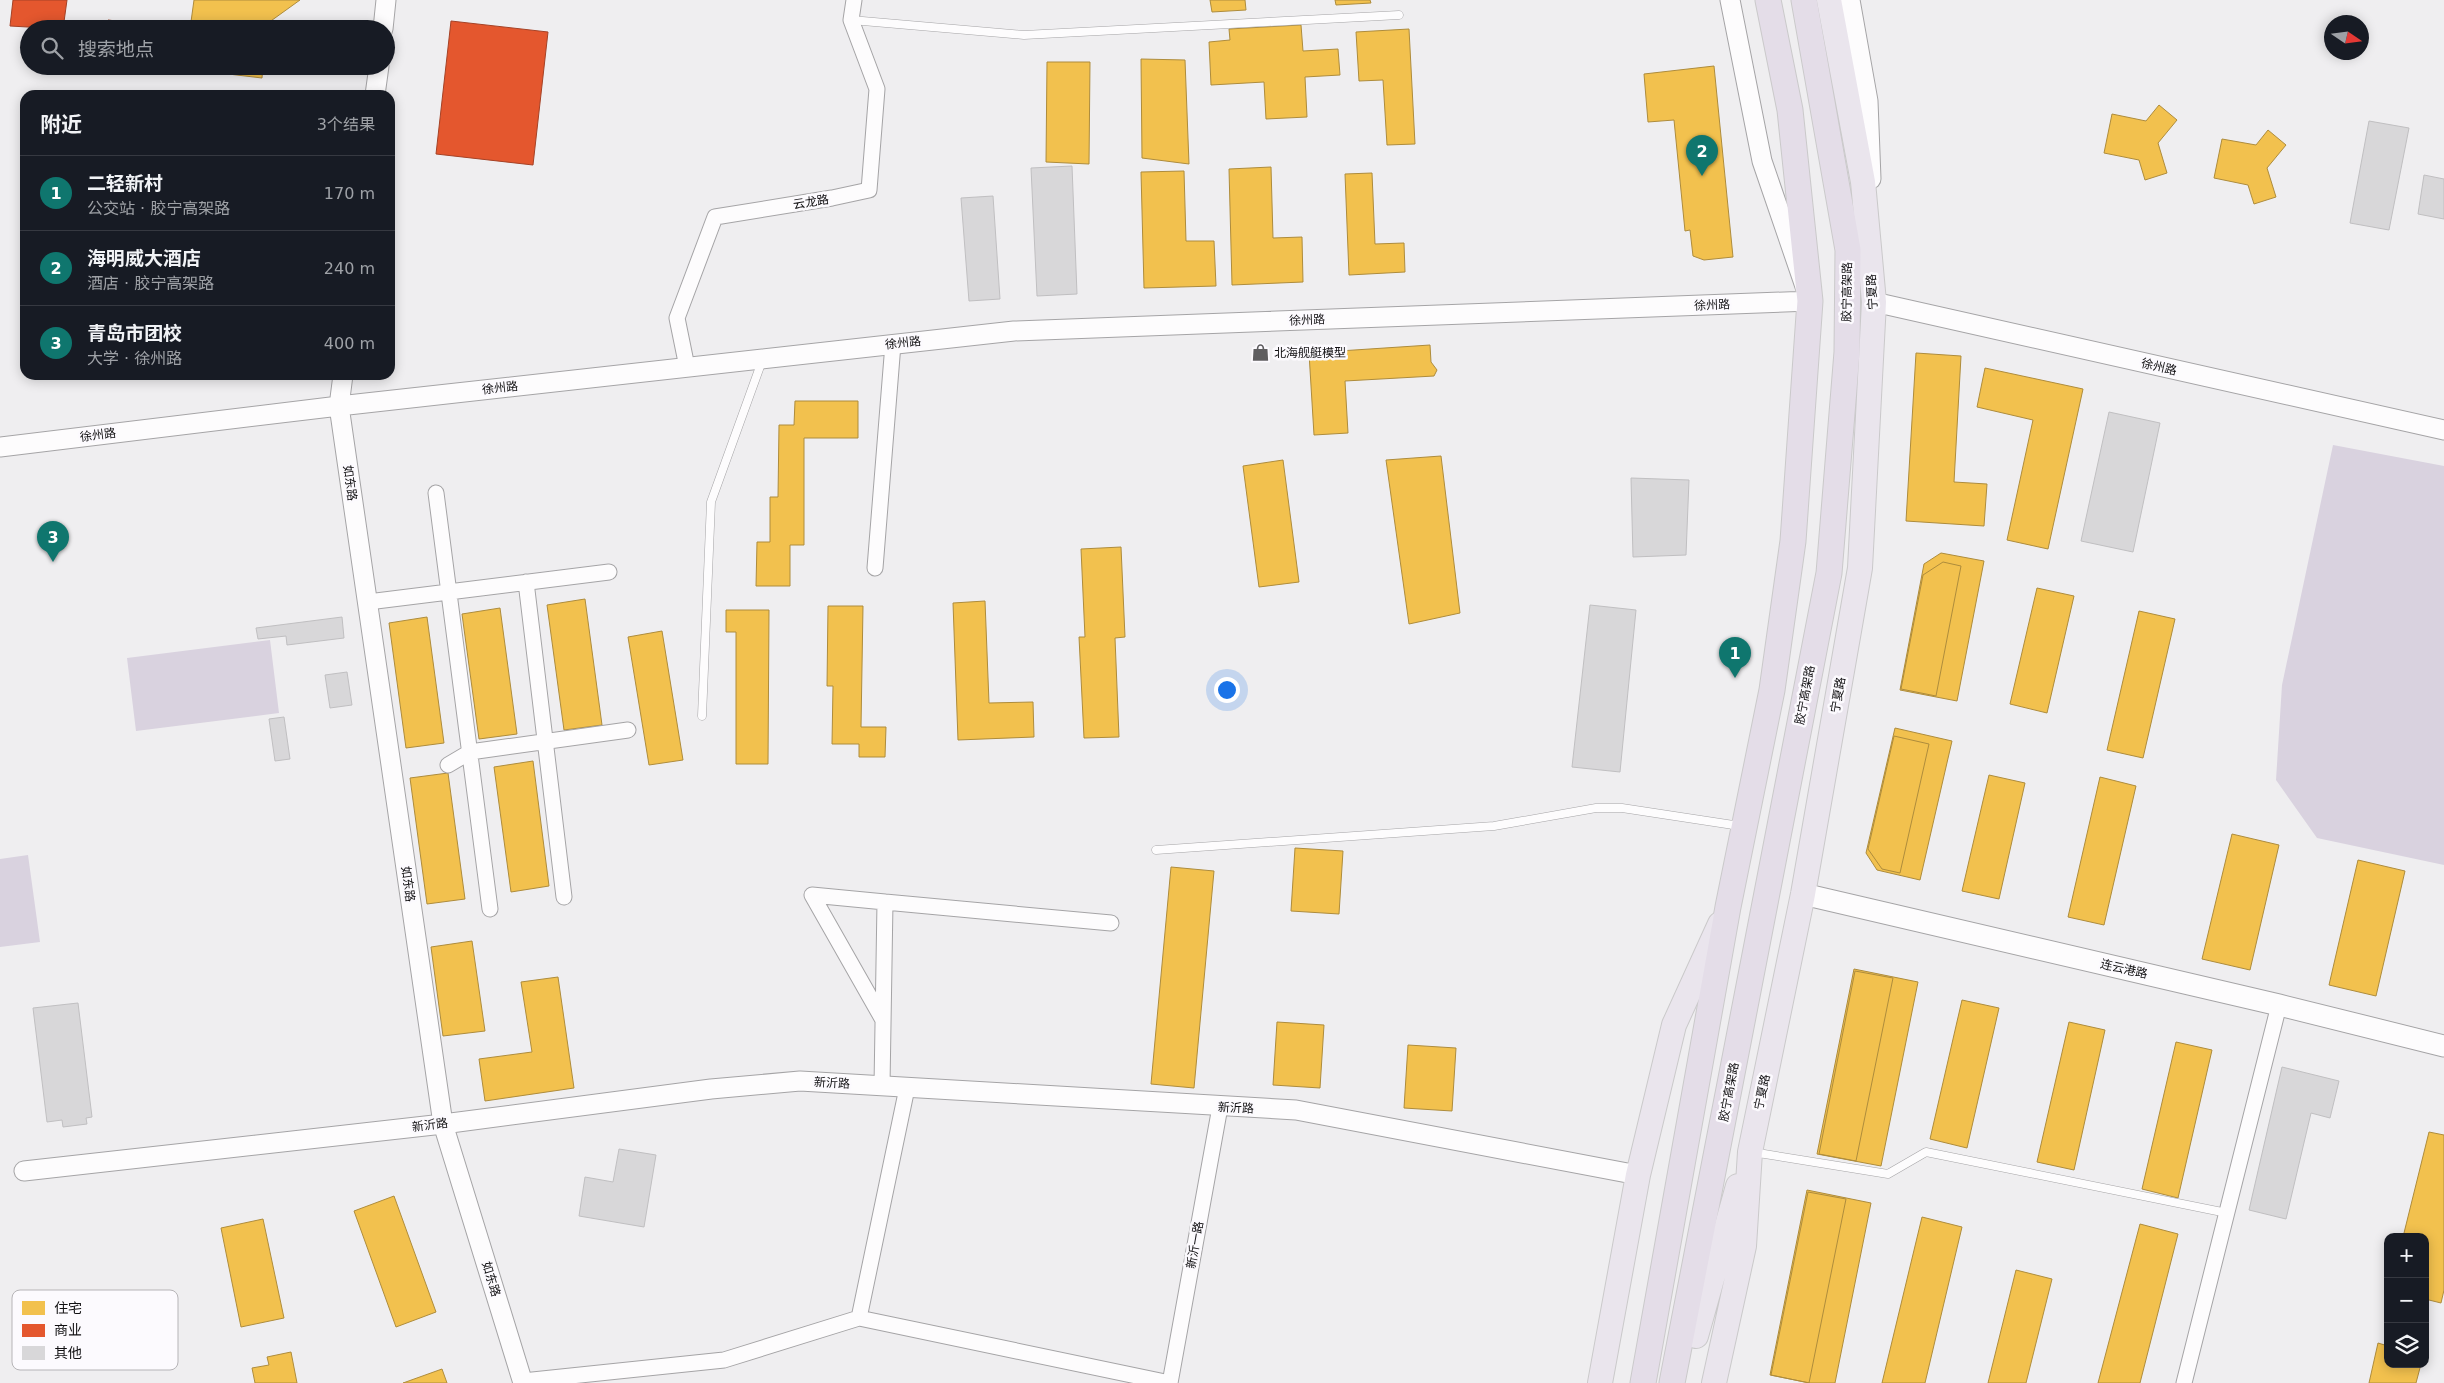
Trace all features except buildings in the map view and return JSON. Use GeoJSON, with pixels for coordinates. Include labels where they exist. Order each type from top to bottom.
{"type":"FeatureCollection","features":[{"type":"Feature","properties":{"kind":"highway"},"geometry":{"type":"LineString","coordinates":[[1643,1383],[1728,907],[1772,690],[1793,541],[1810,301],[1790,110],[1768,0]]}},
{"type":"Feature","properties":{"kind":"highway","name":"胶宁高架路"},"geometry":{"type":"LineString","coordinates":[[1672,1383],[1829,573],[1847,352],[1848,250],[1804,0]]}},
{"type":"Feature","properties":{"kind":"highway"},"geometry":{"type":"LineString","coordinates":[[1687,1383],[1696,1336]]}},
{"type":"Feature","properties":{"kind":"main road","name":"宁夏路"},"geometry":{"type":"LineString","coordinates":[[1716,1382],[1744,1246],[1750,1152],[1803,894],[1860,568],[1874,302],[1848,0]]}},
{"type":"Feature","properties":{"kind":"main road","name":"连云港路"},"geometry":{"type":"LineString","coordinates":[[1803,894],[2279,1005],[2444,1046]]}},
{"type":"Feature","properties":{"kind":"main road"},"geometry":{"type":"LineString","coordinates":[[1600,1383],[1638,1175],[1674,1025],[1728,907]]}},
{"type":"Feature","properties":{"kind":"main road"},"geometry":{"type":"LineString","coordinates":[[1696,1336],[1735,1194],[1750,1152]]}},
{"type":"Feature","properties":{"kind":"street"},"geometry":{"type":"LineString","coordinates":[[384,20],[386,0]]}},
{"type":"Feature","properties":{"kind":"street","name":"云龙路"},"geometry":{"type":"LineString","coordinates":[[686,367],[677,318],[715,217],[869,190],[877,89],[851,20],[854,0]]}},
{"type":"Feature","properties":{"kind":"street"},"geometry":{"type":"LineString","coordinates":[[1730,0],[1762,162],[1810,301]]}},
{"type":"Feature","properties":{"kind":"street"},"geometry":{"type":"LineString","coordinates":[[376,90],[377,75]]}},
{"type":"Feature","properties":{"kind":"street","name":"徐州路"},"geometry":{"type":"LineString","coordinates":[[0,447],[339,406],[1014,331],[1810,301]]}},
{"type":"Feature","properties":{"kind":"street","name":"徐州路"},"geometry":{"type":"LineString","coordinates":[[1874,302],[2444,430]]}},
{"type":"Feature","properties":{"kind":"street"},"geometry":{"type":"LineString","coordinates":[[875,568],[893,344]]}},
{"type":"Feature","properties":{"kind":"street","name":"如东路"},"geometry":{"type":"LineString","coordinates":[[342,380],[339,406],[443,1124],[523,1382]]}},
{"type":"Feature","properties":{"kind":"street"},"geometry":{"type":"LineString","coordinates":[[436,493],[490,909]]}},
{"type":"Feature","properties":{"kind":"street"},"geometry":{"type":"LineString","coordinates":[[368,602],[609,572]]}},
{"type":"Feature","properties":{"kind":"street"},"geometry":{"type":"LineString","coordinates":[[526,582],[564,897]]}},
{"type":"Feature","properties":{"kind":"street"},"geometry":{"type":"LineString","coordinates":[[448,765],[470,752],[628,730]]}},
{"type":"Feature","properties":{"kind":"street"},"geometry":{"type":"LineString","coordinates":[[883,1020],[812,895],[1111,922]]}},
{"type":"Feature","properties":{"kind":"street"},"geometry":{"type":"LineString","coordinates":[[882,1086],[884,902]]}},
{"type":"Feature","properties":{"kind":"street"},"geometry":{"type":"LineString","coordinates":[[2184,1383],[2279,1005]]}},
{"type":"Feature","properties":{"kind":"street","name":"新沂路"},"geometry":{"type":"LineString","coordinates":[[24,1171],[443,1124],[721,1088],[800,1081],[1296,1110],[1638,1175]]}},
{"type":"Feature","properties":{"kind":"street"},"geometry":{"type":"LineString","coordinates":[[859,1318],[907,1088]]}},
{"type":"Feature","properties":{"kind":"street","name":"新沂一路"},"geometry":{"type":"LineString","coordinates":[[1170,1383],[1220,1107]]}},
{"type":"Feature","properties":{"kind":"street"},"geometry":{"type":"LineString","coordinates":[[523,1382],[724,1360],[859,1318],[1170,1383]]}},
{"type":"Feature","properties":{"kind":"lane"},"geometry":{"type":"LineString","coordinates":[[851,20],[1024,35],[1399,15]]}},
{"type":"Feature","properties":{"kind":"lane"},"geometry":{"type":"LineString","coordinates":[[702,716],[711,502],[762,359]]}},
{"type":"Feature","properties":{"kind":"lane"},"geometry":{"type":"LineString","coordinates":[[1156,850],[1494,826],[1596,808],[1622,808],[1745,827]]}},
{"type":"Feature","properties":{"kind":"lane"},"geometry":{"type":"LineString","coordinates":[[1750,1152],[1888,1174],[1926,1152],[2227,1213]]}},
{"type":"Feature","properties":{"kind":"shaded area"},"geometry":{"type":"Polygon","coordinates":[[[2333,445],[2444,466],[2444,865],[2317,838],[2276,780],[2282,685],[2333,445]]]}},
{"type":"Feature","properties":{"kind":"shaded area"},"geometry":{"type":"Polygon","coordinates":[[[270,640],[279,713],[136,731],[127,658],[270,640]]]}},
{"type":"Feature","properties":{"kind":"shaded area"},"geometry":{"type":"Polygon","coordinates":[[[28,855],[40,942],[0,947],[0,859],[28,855]]]}},
{"type":"Feature","properties":{"kind":"place","name":"海明威大酒店"},"geometry":{"type":"Point","coordinates":[1702,176]}},
{"type":"Feature","properties":{"kind":"place","name":"北海舰艇模型"},"geometry":{"type":"Point","coordinates":[1260,353]}},
{"type":"Feature","properties":{"kind":"place","name":"青岛市团校"},"geometry":{"type":"Point","coordinates":[53,562]}},
{"type":"Feature","properties":{"kind":"place","name":"二轻新村"},"geometry":{"type":"Point","coordinates":[1735,678]}}]}
